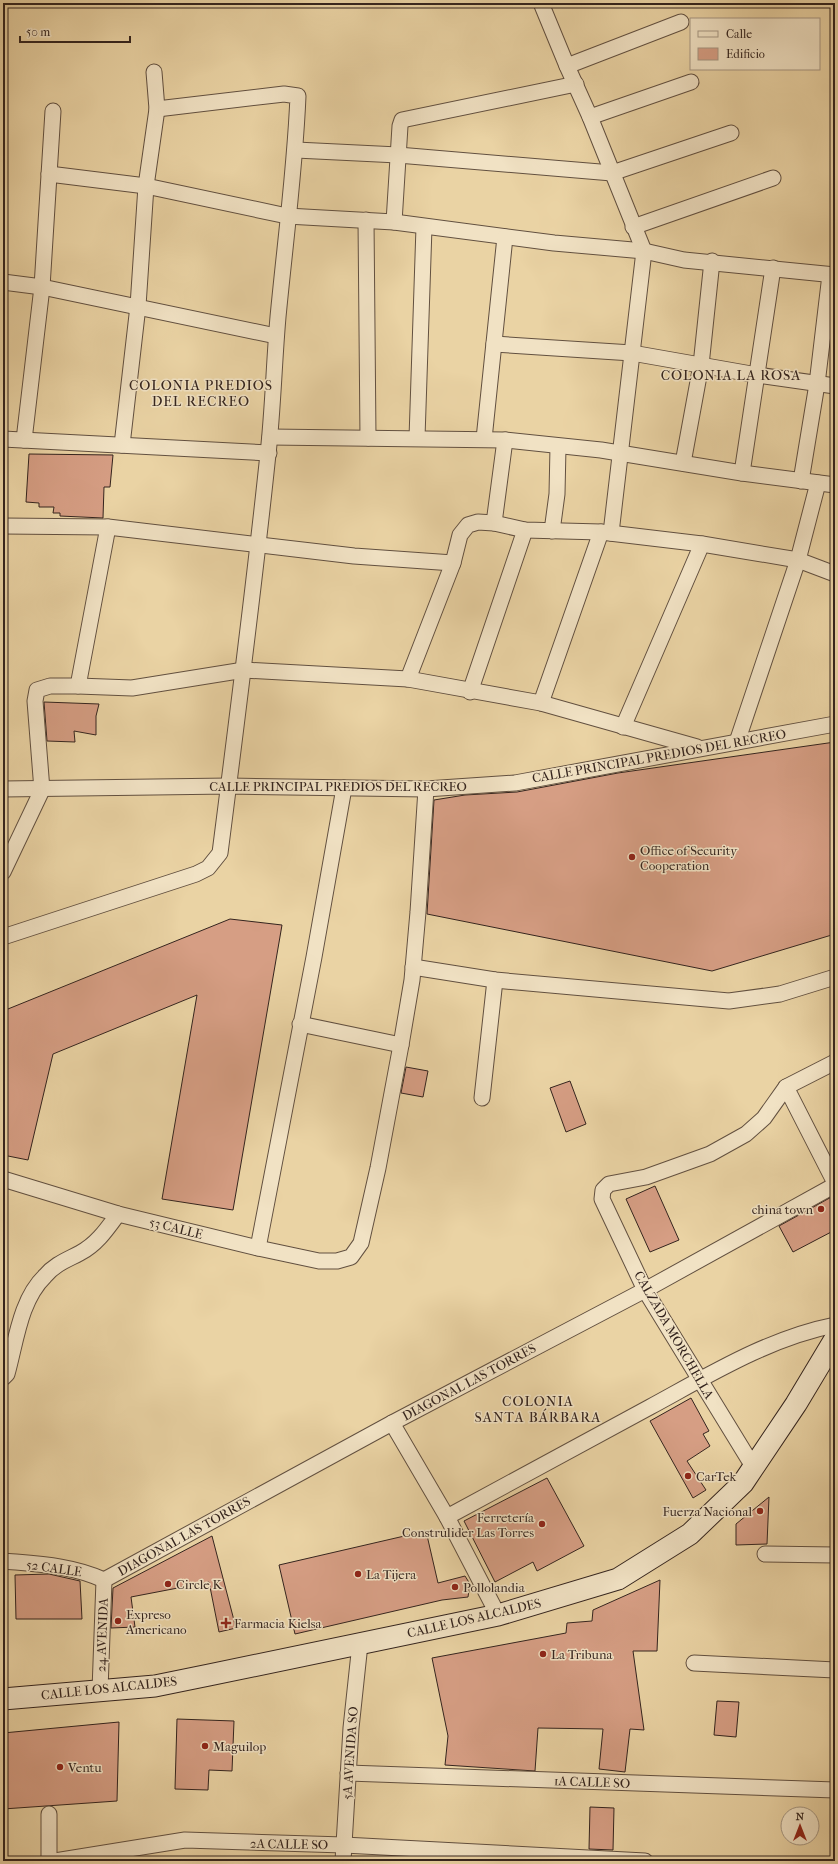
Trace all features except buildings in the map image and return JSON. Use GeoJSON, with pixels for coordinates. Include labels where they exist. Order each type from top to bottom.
{"type":"FeatureCollection","features":[{"type":"Feature","properties":{"kind":"main road","name":"CALLE LOS ALCALDES"},"geometry":{"type":"LineString","coordinates":[[3,1700],[155,1686],[498,1615],[618,1579],[690,1534],[742,1483],[754,1468],[835,1339]]}},
{"type":"Feature","properties":{"kind":"street"},"geometry":{"type":"LineString","coordinates":[[541,3],[590,117],[633,227],[644,251],[619,453],[606,532],[541,703]]}},
{"type":"Feature","properties":{"kind":"street"},"geometry":{"type":"LineString","coordinates":[[567,66],[680,22]]}},
{"type":"Feature","properties":{"kind":"street"},"geometry":{"type":"LineString","coordinates":[[122,445],[138,306],[146,186],[156,109],[154,72]]}},
{"type":"Feature","properties":{"kind":"street"},"geometry":{"type":"LineString","coordinates":[[590,117],[691,82]]}},
{"type":"Feature","properties":{"kind":"street"},"geometry":{"type":"LineString","coordinates":[[394,222],[400,126],[402,120],[576,84]]}},
{"type":"Feature","properties":{"kind":"street"},"geometry":{"type":"LineString","coordinates":[[3,937],[196,874],[208,868],[220,853],[244,670],[257,546],[269,453],[276,336],[287,216],[296,150],[298,96],[294,94],[284,94],[156,109]]}},
{"type":"Feature","properties":{"kind":"street"},"geometry":{"type":"LineString","coordinates":[[24,440],[42,287],[53,111]]}},
{"type":"Feature","properties":{"kind":"street"},"geometry":{"type":"LineString","coordinates":[[296,150],[398,155],[612,173],[731,133]]}},
{"type":"Feature","properties":{"kind":"street"},"geometry":{"type":"LineString","coordinates":[[49,174],[146,186],[287,216],[394,222],[505,237],[644,251],[684,260],[712,261],[832,275],[817,384],[801,481]]}},
{"type":"Feature","properties":{"kind":"street"},"geometry":{"type":"LineString","coordinates":[[633,227],[773,178]]}},
{"type":"Feature","properties":{"kind":"street"},"geometry":{"type":"LineString","coordinates":[[366,220],[368,438]]}},
{"type":"Feature","properties":{"kind":"street"},"geometry":{"type":"LineString","coordinates":[[418,438],[424,227]]}},
{"type":"Feature","properties":{"kind":"street"},"geometry":{"type":"LineString","coordinates":[[484,439],[505,237]]}},
{"type":"Feature","properties":{"kind":"street"},"geometry":{"type":"LineString","coordinates":[[683,463],[701,365],[712,261]]}},
{"type":"Feature","properties":{"kind":"street"},"geometry":{"type":"LineString","coordinates":[[742,473],[773,268]]}},
{"type":"Feature","properties":{"kind":"street"},"geometry":{"type":"LineString","coordinates":[[3,282],[42,287],[276,336]]}},
{"type":"Feature","properties":{"kind":"street"},"geometry":{"type":"LineString","coordinates":[[494,344],[632,353],[757,375],[835,386]]}},
{"type":"Feature","properties":{"kind":"street"},"geometry":{"type":"LineString","coordinates":[[270,437],[504,440],[619,453],[742,473],[835,485]]}},
{"type":"Feature","properties":{"kind":"street"},"geometry":{"type":"LineString","coordinates":[[3,439],[269,453]]}},
{"type":"Feature","properties":{"kind":"street"},"geometry":{"type":"LineString","coordinates":[[494,523],[504,440]]}},
{"type":"Feature","properties":{"kind":"street"},"geometry":{"type":"LineString","coordinates":[[552,531],[557,494],[558,447]]}},
{"type":"Feature","properties":{"kind":"street"},"geometry":{"type":"LineString","coordinates":[[737,742],[798,560],[818,484]]}},
{"type":"Feature","properties":{"kind":"street"},"geometry":{"type":"LineString","coordinates":[[408,679],[453,563],[460,535],[468,525],[478,522],[494,523],[525,530],[606,532],[702,544],[798,560],[835,574]]}},
{"type":"Feature","properties":{"kind":"street"},"geometry":{"type":"LineString","coordinates":[[3,526],[108,527],[257,546],[354,556],[453,563]]}},
{"type":"Feature","properties":{"kind":"street"},"geometry":{"type":"LineString","coordinates":[[78,686],[108,527]]}},
{"type":"Feature","properties":{"kind":"street"},"geometry":{"type":"LineString","coordinates":[[470,692],[525,530]]}},
{"type":"Feature","properties":{"kind":"street"},"geometry":{"type":"LineString","coordinates":[[623,727],[702,544]]}},
{"type":"Feature","properties":{"kind":"street"},"geometry":{"type":"LineString","coordinates":[[3,872],[42,790],[35,701],[37,690],[50,686],[132,688],[244,670],[408,679],[470,692],[541,703],[702,748]]}},
{"type":"Feature","properties":{"kind":"street","name":"CALLE PRINCIPAL PREDIOS DEL RECREO"},"geometry":{"type":"LineString","coordinates":[[3,789],[42,790],[229,786],[426,789],[515,783],[835,724]]}},
{"type":"Feature","properties":{"kind":"street"},"geometry":{"type":"LineString","coordinates":[[258,1248],[314,957],[344,788]]}},
{"type":"Feature","properties":{"kind":"street"},"geometry":{"type":"LineString","coordinates":[[300,1024],[401,1045],[413,967],[426,789]]}},
{"type":"Feature","properties":{"kind":"street"},"geometry":{"type":"LineString","coordinates":[[413,967],[495,980],[729,1001],[780,994],[835,977]]}},
{"type":"Feature","properties":{"kind":"street"},"geometry":{"type":"LineString","coordinates":[[482,1098],[495,980]]}},
{"type":"Feature","properties":{"kind":"street","name":"53 CALLE"},"geometry":{"type":"LineString","coordinates":[[3,1179],[118,1214],[258,1248],[319,1261],[337,1261],[350,1257],[361,1243],[378,1168],[401,1045]]}},
{"type":"Feature","properties":{"kind":"street"},"geometry":{"type":"LineString","coordinates":[[835,1062],[786,1087],[835,1184]]}},
{"type":"Feature","properties":{"kind":"street","name":"CALZADA MORCHELLA"},"geometry":{"type":"LineString","coordinates":[[754,1468],[698,1380],[645,1290],[602,1199],[603,1190],[609,1184],[646,1177],[710,1154],[746,1134],[764,1118],[786,1087]]}},
{"type":"Feature","properties":{"kind":"street","name":"DIAGONAL LAS TORRES"},"geometry":{"type":"LineString","coordinates":[[104,1580],[392,1423],[645,1290],[835,1184]]}},
{"type":"Feature","properties":{"kind":"street"},"geometry":{"type":"LineString","coordinates":[[3,1378],[7,1374],[28,1300],[44,1276],[62,1261],[81,1252],[101,1237],[118,1214]]}},
{"type":"Feature","properties":{"kind":"street"},"geometry":{"type":"LineString","coordinates":[[447,1517],[698,1380],[774,1344],[810,1330],[835,1325]]}},
{"type":"Feature","properties":{"kind":"street"},"geometry":{"type":"LineString","coordinates":[[392,1423],[447,1517],[498,1615]]}},
{"type":"Feature","properties":{"kind":"street"},"geometry":{"type":"LineString","coordinates":[[766,1554],[835,1555]]}},
{"type":"Feature","properties":{"kind":"street","name":"52 CALLE"},"geometry":{"type":"LineString","coordinates":[[3,1561],[57,1566],[88,1573],[104,1580]]}},
{"type":"Feature","properties":{"kind":"street","name":"24 AVENIDA"},"geometry":{"type":"LineString","coordinates":[[100,1690],[104,1580]]}},
{"type":"Feature","properties":{"kind":"street","name":"5A AVENIDA SO"},"geometry":{"type":"LineString","coordinates":[[343,1861],[348,1773],[360,1644]]}},
{"type":"Feature","properties":{"kind":"street"},"geometry":{"type":"LineString","coordinates":[[694,1663],[835,1670]]}},
{"type":"Feature","properties":{"kind":"street","name":"1A CALLE SO"},"geometry":{"type":"LineString","coordinates":[[348,1773],[835,1790]]}},
{"type":"Feature","properties":{"kind":"street"},"geometry":{"type":"LineString","coordinates":[[49,1814],[49,1861]]}},
{"type":"Feature","properties":{"kind":"street","name":"2A CALLE SO"},"geometry":{"type":"LineString","coordinates":[[55,1861],[185,1840],[344,1845],[645,1861]]}},
{"type":"Feature","properties":{"kind":"place","name":"Office of Security Cooperation"},"geometry":{"type":"Point","coordinates":[632,857]}},
{"type":"Feature","properties":{"kind":"place","name":"china town"},"geometry":{"type":"Point","coordinates":[821,1209]}},
{"type":"Feature","properties":{"kind":"place","name":"CarTek"},"geometry":{"type":"Point","coordinates":[688,1476]}},
{"type":"Feature","properties":{"kind":"place","name":"Fuerza Nacional"},"geometry":{"type":"Point","coordinates":[760,1511]}},
{"type":"Feature","properties":{"kind":"place","name":"Ferretería Construlider Las Torres"},"geometry":{"type":"Point","coordinates":[542,1524]}},
{"type":"Feature","properties":{"kind":"place","name":"La Tijera"},"geometry":{"type":"Point","coordinates":[358,1574]}},
{"type":"Feature","properties":{"kind":"place","name":"Circle K"},"geometry":{"type":"Point","coordinates":[168,1584]}},
{"type":"Feature","properties":{"kind":"place","name":"Pollolandia"},"geometry":{"type":"Point","coordinates":[455,1587]}},
{"type":"Feature","properties":{"kind":"place","name":"Expreso Americano"},"geometry":{"type":"Point","coordinates":[118,1621]}},
{"type":"Feature","properties":{"kind":"place","name":"Farmacia Kielsa"},"geometry":{"type":"Point","coordinates":[226,1623]}},
{"type":"Feature","properties":{"kind":"place","name":"La Tribuna"},"geometry":{"type":"Point","coordinates":[543,1654]}},
{"type":"Feature","properties":{"kind":"place","name":"Maguilop"},"geometry":{"type":"Point","coordinates":[205,1746]}},
{"type":"Feature","properties":{"kind":"place","name":"Ventu"},"geometry":{"type":"Point","coordinates":[60,1767]}},
{"type":"Feature","properties":{"kind":"district","name":"COLONIA LA ROSA"},"geometry":{"type":"Point","coordinates":[731,375]}},
{"type":"Feature","properties":{"kind":"district","name":"COLONIA PREDIOS DEL RECREO"},"geometry":{"type":"Point","coordinates":[201,394]}},
{"type":"Feature","properties":{"kind":"district","name":"COLONIA SANTA BÁRBARA"},"geometry":{"type":"Point","coordinates":[538,1410]}}]}
